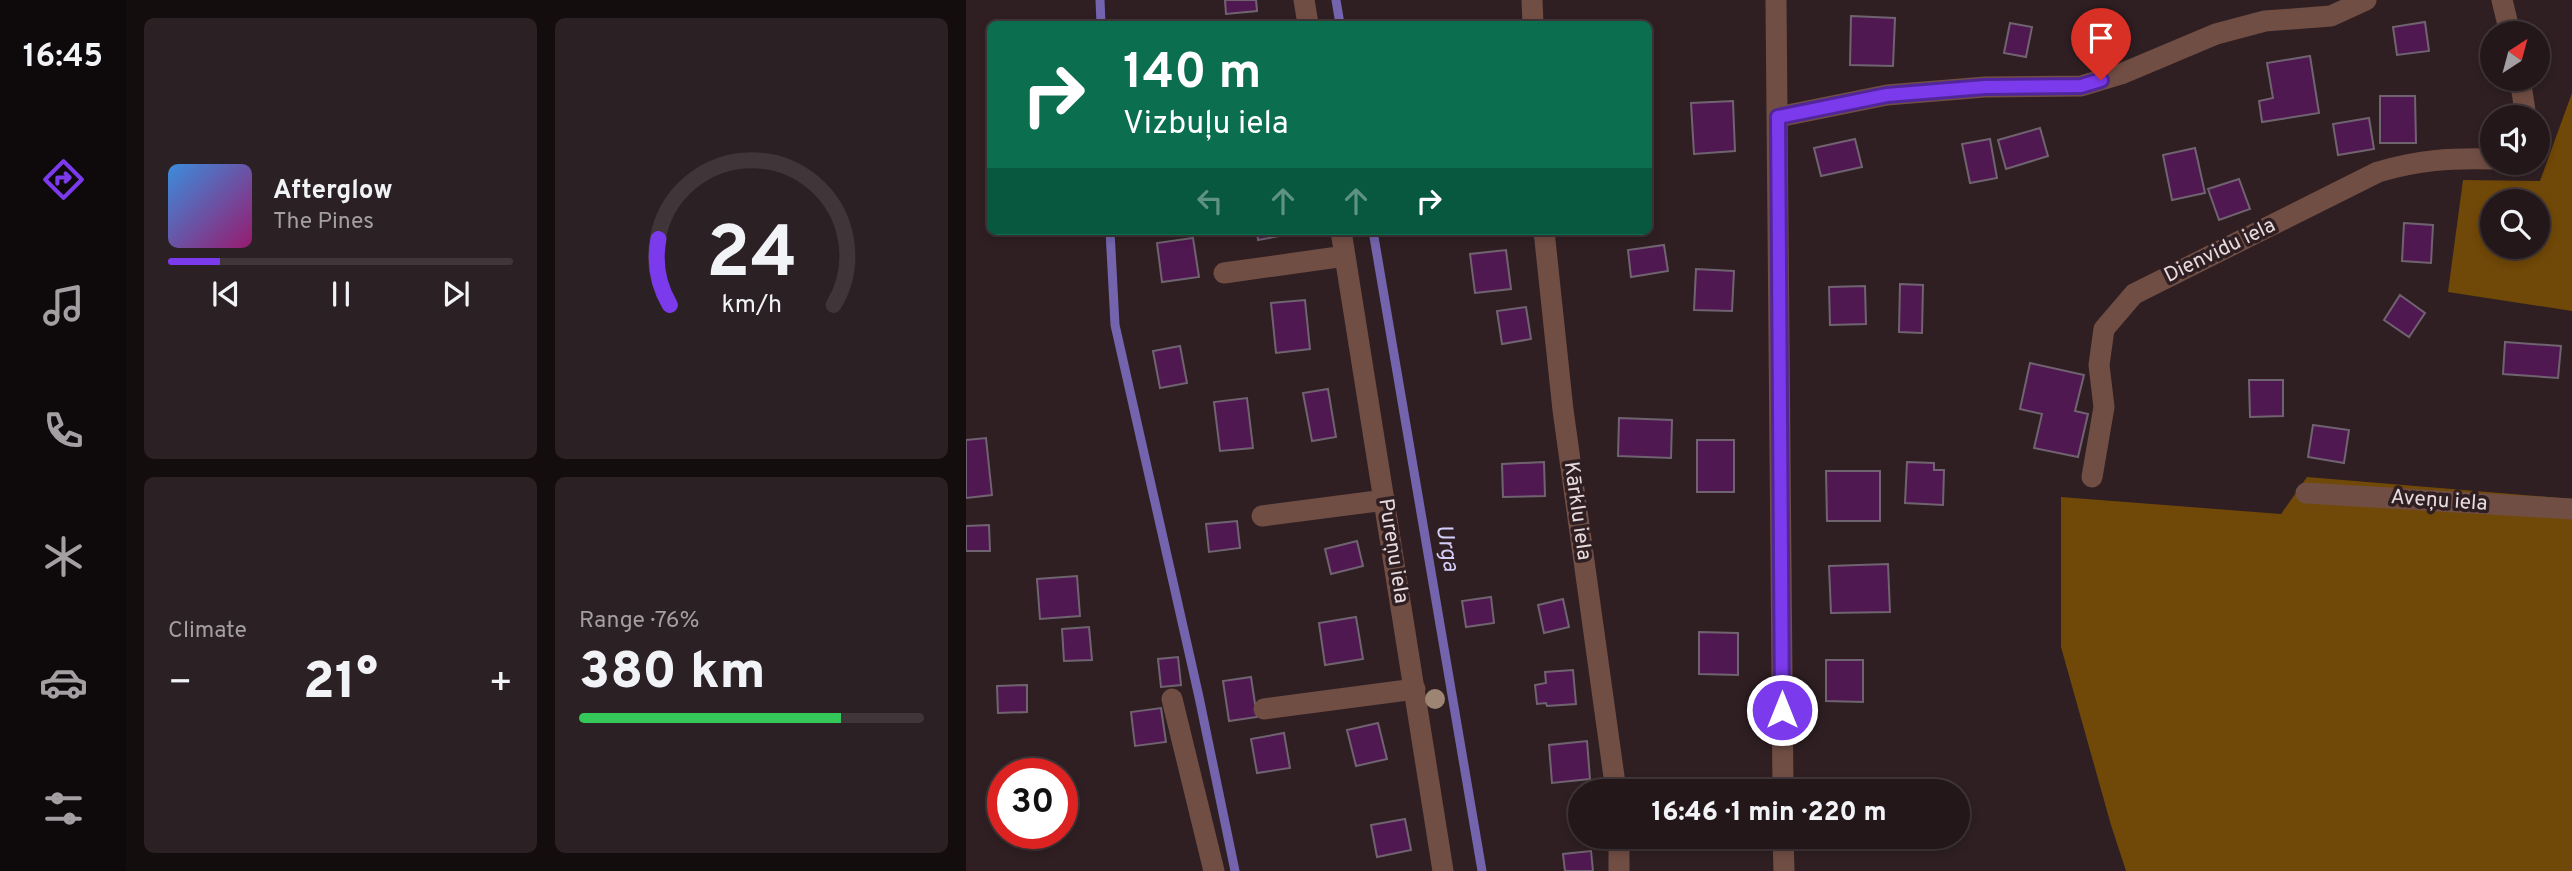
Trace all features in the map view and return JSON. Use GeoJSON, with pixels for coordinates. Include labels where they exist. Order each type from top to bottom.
{"type":"FeatureCollection","features":[{"type":"Feature","properties":{"kind":"street"},"geometry":{"type":"LineString","coordinates":[[1304,0],[1308,21]]}},
{"type":"Feature","properties":{"kind":"street"},"geometry":{"type":"LineString","coordinates":[[1532,0],[1533,21]]}},
{"type":"Feature","properties":{"kind":"street"},"geometry":{"type":"LineString","coordinates":[[1776,0],[1783,779]]}},
{"type":"Feature","properties":{"kind":"street"},"geometry":{"type":"LineString","coordinates":[[1778,117],[1887,95],[1985,87],[2081,86],[2121,74],[2216,34],[2265,21],[2331,16],[2367,0]]}},
{"type":"Feature","properties":{"kind":"street"},"geometry":{"type":"LineString","coordinates":[[2502,0],[2507,21]]}},
{"type":"Feature","properties":{"kind":"street","name":"Dienvidu iela"},"geometry":{"type":"LineString","coordinates":[[2092,477],[2104,407],[2099,365],[2104,329],[2134,294],[2378,172],[2444,158],[2480,159]]}},
{"type":"Feature","properties":{"kind":"street","name":"Pureņu iela"},"geometry":{"type":"LineString","coordinates":[[1341,235],[1443,871]]}},
{"type":"Feature","properties":{"kind":"street","name":"Kārklu iela"},"geometry":{"type":"LineString","coordinates":[[1544,235],[1563,410],[1614,779]]}},
{"type":"Feature","properties":{"kind":"street"},"geometry":{"type":"LineString","coordinates":[[1224,273],[1345,256]]}},
{"type":"Feature","properties":{"kind":"street","name":"Aveņu iela"},"geometry":{"type":"LineString","coordinates":[[2306,493],[2572,509]]}},
{"type":"Feature","properties":{"kind":"street"},"geometry":{"type":"LineString","coordinates":[[1262,516],[1385,500]]}},
{"type":"Feature","properties":{"kind":"street"},"geometry":{"type":"LineString","coordinates":[[1264,709],[1415,689]]}},
{"type":"Feature","properties":{"kind":"street"},"geometry":{"type":"LineString","coordinates":[[1172,699],[1214,871]]}},
{"type":"Feature","properties":{"kind":"street"},"geometry":{"type":"LineString","coordinates":[[1619,849],[1619,871]]}},
{"type":"Feature","properties":{"kind":"street"},"geometry":{"type":"LineString","coordinates":[[1783,849],[1784,871]]}},
{"type":"Feature","properties":{"kind":"shaded area"},"geometry":{"type":"Polygon","coordinates":[[[2572,93],[2572,311],[2448,292],[2463,180],[2540,181],[2542,175],[2550,175],[2550,154],[2572,93]]]}},
{"type":"Feature","properties":{"kind":"shaded area"},"geometry":{"type":"Polygon","coordinates":[[[2307,477],[2572,499],[2572,871],[2126,871],[2061,647],[2061,497],[2281,514],[2307,477]]]}},
{"type":"Feature","properties":{"kind":"building"},"geometry":{"type":"Polygon","coordinates":[[[1225,0],[1256,0],[1257,11],[1226,14],[1225,0]]]}},
{"type":"Feature","properties":{"kind":"building"},"geometry":{"type":"Polygon","coordinates":[[[1851,16],[1895,18],[1893,66],[1850,65],[1851,16]]]}},
{"type":"Feature","properties":{"kind":"building"},"geometry":{"type":"Polygon","coordinates":[[[2425,22],[2429,51],[2397,55],[2393,27],[2425,22]]]}},
{"type":"Feature","properties":{"kind":"building"},"geometry":{"type":"Polygon","coordinates":[[[2010,23],[2032,27],[2026,57],[2004,53],[2010,23]]]}},
{"type":"Feature","properties":{"kind":"building"},"geometry":{"type":"Polygon","coordinates":[[[2310,56],[2319,113],[2262,122],[2259,101],[2273,98],[2267,63],[2310,56]]]}},
{"type":"Feature","properties":{"kind":"building"},"geometry":{"type":"Polygon","coordinates":[[[2380,96],[2415,96],[2416,143],[2380,143],[2380,96]]]}},
{"type":"Feature","properties":{"kind":"building"},"geometry":{"type":"Polygon","coordinates":[[[1733,101],[1735,151],[1694,154],[1691,103],[1733,101]]]}},
{"type":"Feature","properties":{"kind":"building"},"geometry":{"type":"Polygon","coordinates":[[[2369,118],[2374,149],[2338,155],[2333,124],[2369,118]]]}},
{"type":"Feature","properties":{"kind":"building"},"geometry":{"type":"Polygon","coordinates":[[[2040,128],[2048,156],[2006,169],[1998,140],[2040,128]]]}},
{"type":"Feature","properties":{"kind":"building"},"geometry":{"type":"Polygon","coordinates":[[[1855,139],[1862,167],[1821,176],[1814,148],[1855,139]]]}},
{"type":"Feature","properties":{"kind":"building"},"geometry":{"type":"Polygon","coordinates":[[[1990,139],[1997,178],[1970,183],[1962,144],[1990,139]]]}},
{"type":"Feature","properties":{"kind":"building"},"geometry":{"type":"Polygon","coordinates":[[[2195,148],[2205,193],[2172,200],[2163,155],[2195,148]]]}},
{"type":"Feature","properties":{"kind":"building"},"geometry":{"type":"Polygon","coordinates":[[[2239,179],[2250,209],[2219,220],[2208,189],[2239,179]]]}},
{"type":"Feature","properties":{"kind":"building"},"geometry":{"type":"Polygon","coordinates":[[[2404,223],[2433,225],[2431,263],[2402,261],[2404,223]]]}},
{"type":"Feature","properties":{"kind":"building"},"geometry":{"type":"Polygon","coordinates":[[[1257,235],[1286,235],[1258,240],[1257,235]]]}},
{"type":"Feature","properties":{"kind":"building"},"geometry":{"type":"Polygon","coordinates":[[[1193,238],[1199,277],[1162,282],[1157,243],[1193,238]]]}},
{"type":"Feature","properties":{"kind":"building"},"geometry":{"type":"Polygon","coordinates":[[[1664,245],[1668,271],[1631,277],[1628,250],[1664,245]]]}},
{"type":"Feature","properties":{"kind":"building"},"geometry":{"type":"Polygon","coordinates":[[[1506,250],[1511,289],[1475,293],[1470,254],[1506,250]]]}},
{"type":"Feature","properties":{"kind":"building"},"geometry":{"type":"Polygon","coordinates":[[[1696,269],[1734,271],[1732,311],[1694,310],[1696,269]]]}},
{"type":"Feature","properties":{"kind":"building"},"geometry":{"type":"Polygon","coordinates":[[[1900,284],[1923,285],[1922,333],[1899,332],[1900,284]]]}},
{"type":"Feature","properties":{"kind":"building"},"geometry":{"type":"Polygon","coordinates":[[[1865,286],[1866,324],[1830,325],[1829,287],[1865,286]]]}},
{"type":"Feature","properties":{"kind":"building"},"geometry":{"type":"Polygon","coordinates":[[[2400,295],[2425,313],[2409,337],[2384,320],[2400,295]]]}},
{"type":"Feature","properties":{"kind":"building"},"geometry":{"type":"Polygon","coordinates":[[[1305,300],[1310,349],[1276,353],[1271,303],[1305,300]]]}},
{"type":"Feature","properties":{"kind":"building"},"geometry":{"type":"Polygon","coordinates":[[[1526,307],[1531,339],[1502,344],[1497,311],[1526,307]]]}},
{"type":"Feature","properties":{"kind":"building"},"geometry":{"type":"Polygon","coordinates":[[[2505,342],[2561,346],[2558,378],[2503,374],[2505,342]]]}},
{"type":"Feature","properties":{"kind":"building"},"geometry":{"type":"Polygon","coordinates":[[[1180,346],[1187,383],[1160,388],[1153,351],[1180,346]]]}},
{"type":"Feature","properties":{"kind":"building"},"geometry":{"type":"Polygon","coordinates":[[[2030,363],[2084,375],[2075,411],[2088,414],[2078,457],[2034,448],[2042,414],[2020,409],[2030,363]]]}},
{"type":"Feature","properties":{"kind":"building"},"geometry":{"type":"Polygon","coordinates":[[[2249,380],[2283,380],[2283,416],[2250,417],[2249,380]]]}},
{"type":"Feature","properties":{"kind":"building"},"geometry":{"type":"Polygon","coordinates":[[[1328,389],[1336,437],[1312,441],[1303,393],[1328,389]]]}},
{"type":"Feature","properties":{"kind":"building"},"geometry":{"type":"Polygon","coordinates":[[[1247,398],[1253,448],[1220,451],[1214,402],[1247,398]]]}},
{"type":"Feature","properties":{"kind":"building"},"geometry":{"type":"Polygon","coordinates":[[[1619,418],[1672,420],[1671,458],[1618,456],[1619,418]]]}},
{"type":"Feature","properties":{"kind":"building"},"geometry":{"type":"Polygon","coordinates":[[[2313,425],[2349,430],[2344,463],[2308,457],[2313,425]]]}},
{"type":"Feature","properties":{"kind":"building"},"geometry":{"type":"Polygon","coordinates":[[[986,438],[992,495],[966,498],[966,440],[986,438]]]}},
{"type":"Feature","properties":{"kind":"building"},"geometry":{"type":"Polygon","coordinates":[[[1697,440],[1734,440],[1734,492],[1697,492],[1697,440]]]}},
{"type":"Feature","properties":{"kind":"building"},"geometry":{"type":"Polygon","coordinates":[[[1544,462],[1545,496],[1503,497],[1502,464],[1544,462]]]}},
{"type":"Feature","properties":{"kind":"building"},"geometry":{"type":"Polygon","coordinates":[[[1907,462],[1934,463],[1934,470],[1944,470],[1943,505],[1905,503],[1907,462]]]}},
{"type":"Feature","properties":{"kind":"building"},"geometry":{"type":"Polygon","coordinates":[[[1826,471],[1880,471],[1880,521],[1827,521],[1826,471]]]}},
{"type":"Feature","properties":{"kind":"building"},"geometry":{"type":"Polygon","coordinates":[[[1237,521],[1240,548],[1209,552],[1206,524],[1237,521]]]}},
{"type":"Feature","properties":{"kind":"building"},"geometry":{"type":"Polygon","coordinates":[[[989,525],[990,551],[966,551],[966,526],[989,525]]]}},
{"type":"Feature","properties":{"kind":"building"},"geometry":{"type":"Polygon","coordinates":[[[1357,541],[1363,566],[1331,574],[1325,549],[1357,541]]]}},
{"type":"Feature","properties":{"kind":"building"},"geometry":{"type":"Polygon","coordinates":[[[1888,564],[1890,612],[1831,613],[1829,566],[1888,564]]]}},
{"type":"Feature","properties":{"kind":"building"},"geometry":{"type":"Polygon","coordinates":[[[1077,576],[1080,616],[1040,619],[1037,579],[1077,576]]]}},
{"type":"Feature","properties":{"kind":"building"},"geometry":{"type":"Polygon","coordinates":[[[1491,597],[1494,623],[1466,627],[1462,601],[1491,597]]]}},
{"type":"Feature","properties":{"kind":"building"},"geometry":{"type":"Polygon","coordinates":[[[1563,599],[1569,627],[1544,633],[1538,605],[1563,599]]]}},
{"type":"Feature","properties":{"kind":"building"},"geometry":{"type":"Polygon","coordinates":[[[1356,617],[1363,659],[1325,665],[1319,623],[1356,617]]]}},
{"type":"Feature","properties":{"kind":"building"},"geometry":{"type":"Polygon","coordinates":[[[1089,627],[1092,660],[1064,661],[1062,629],[1089,627]]]}},
{"type":"Feature","properties":{"kind":"building"},"geometry":{"type":"Polygon","coordinates":[[[1699,632],[1738,633],[1738,675],[1699,674],[1699,632]]]}},
{"type":"Feature","properties":{"kind":"building"},"geometry":{"type":"Polygon","coordinates":[[[1178,657],[1181,685],[1161,687],[1158,659],[1178,657]]]}},
{"type":"Feature","properties":{"kind":"building"},"geometry":{"type":"Polygon","coordinates":[[[1826,660],[1863,660],[1863,702],[1826,701],[1826,660]]]}},
{"type":"Feature","properties":{"kind":"building"},"geometry":{"type":"Polygon","coordinates":[[[1573,670],[1576,704],[1537,704],[1535,685],[1546,683],[1545,672],[1573,670]]]}},
{"type":"Feature","properties":{"kind":"building"},"geometry":{"type":"Polygon","coordinates":[[[1251,677],[1257,717],[1229,721],[1223,681],[1251,677]]]}},
{"type":"Feature","properties":{"kind":"building"},"geometry":{"type":"Polygon","coordinates":[[[1027,685],[1027,712],[998,713],[997,686],[1027,685]]]}},
{"type":"Feature","properties":{"kind":"building"},"geometry":{"type":"Polygon","coordinates":[[[1161,708],[1166,742],[1135,746],[1131,712],[1161,708]]]}},
{"type":"Feature","properties":{"kind":"building"},"geometry":{"type":"Polygon","coordinates":[[[1378,723],[1387,759],[1356,766],[1347,730],[1378,723]]]}},
{"type":"Feature","properties":{"kind":"building"},"geometry":{"type":"Polygon","coordinates":[[[1284,733],[1290,768],[1257,773],[1251,739],[1284,733]]]}},
{"type":"Feature","properties":{"kind":"building"},"geometry":{"type":"Polygon","coordinates":[[[1587,741],[1590,779],[1568,779],[1568,781],[1552,783],[1549,745],[1587,741]]]}},
{"type":"Feature","properties":{"kind":"building"},"geometry":{"type":"Polygon","coordinates":[[[1405,819],[1411,850],[1377,857],[1371,825],[1405,819]]]}},
{"type":"Feature","properties":{"kind":"building"},"geometry":{"type":"Polygon","coordinates":[[[1591,851],[1593,871],[1565,871],[1563,854],[1591,851]]]}},
{"type":"Feature","properties":{"kind":"waterway"},"geometry":{"type":"LineString","coordinates":[[1100,0],[1101,21]]}},
{"type":"Feature","properties":{"kind":"waterway","name":"Urga"},"geometry":{"type":"LineString","coordinates":[[1336,0],[1340,21]]}},
{"type":"Feature","properties":{"kind":"waterway"},"geometry":{"type":"LineString","coordinates":[[1110,235],[1115,325],[1199,697],[1235,871]]}},
{"type":"Feature","properties":{"kind":"waterway","name":"Urga"},"geometry":{"type":"LineString","coordinates":[[1374,235],[1482,871]]}},
{"type":"Feature","properties":{"kind":"route"},"geometry":{"type":"LineString","coordinates":[[1782,710],[1778,117],[1887,95],[1985,87],[2081,86],[2101,80]]}}]}
